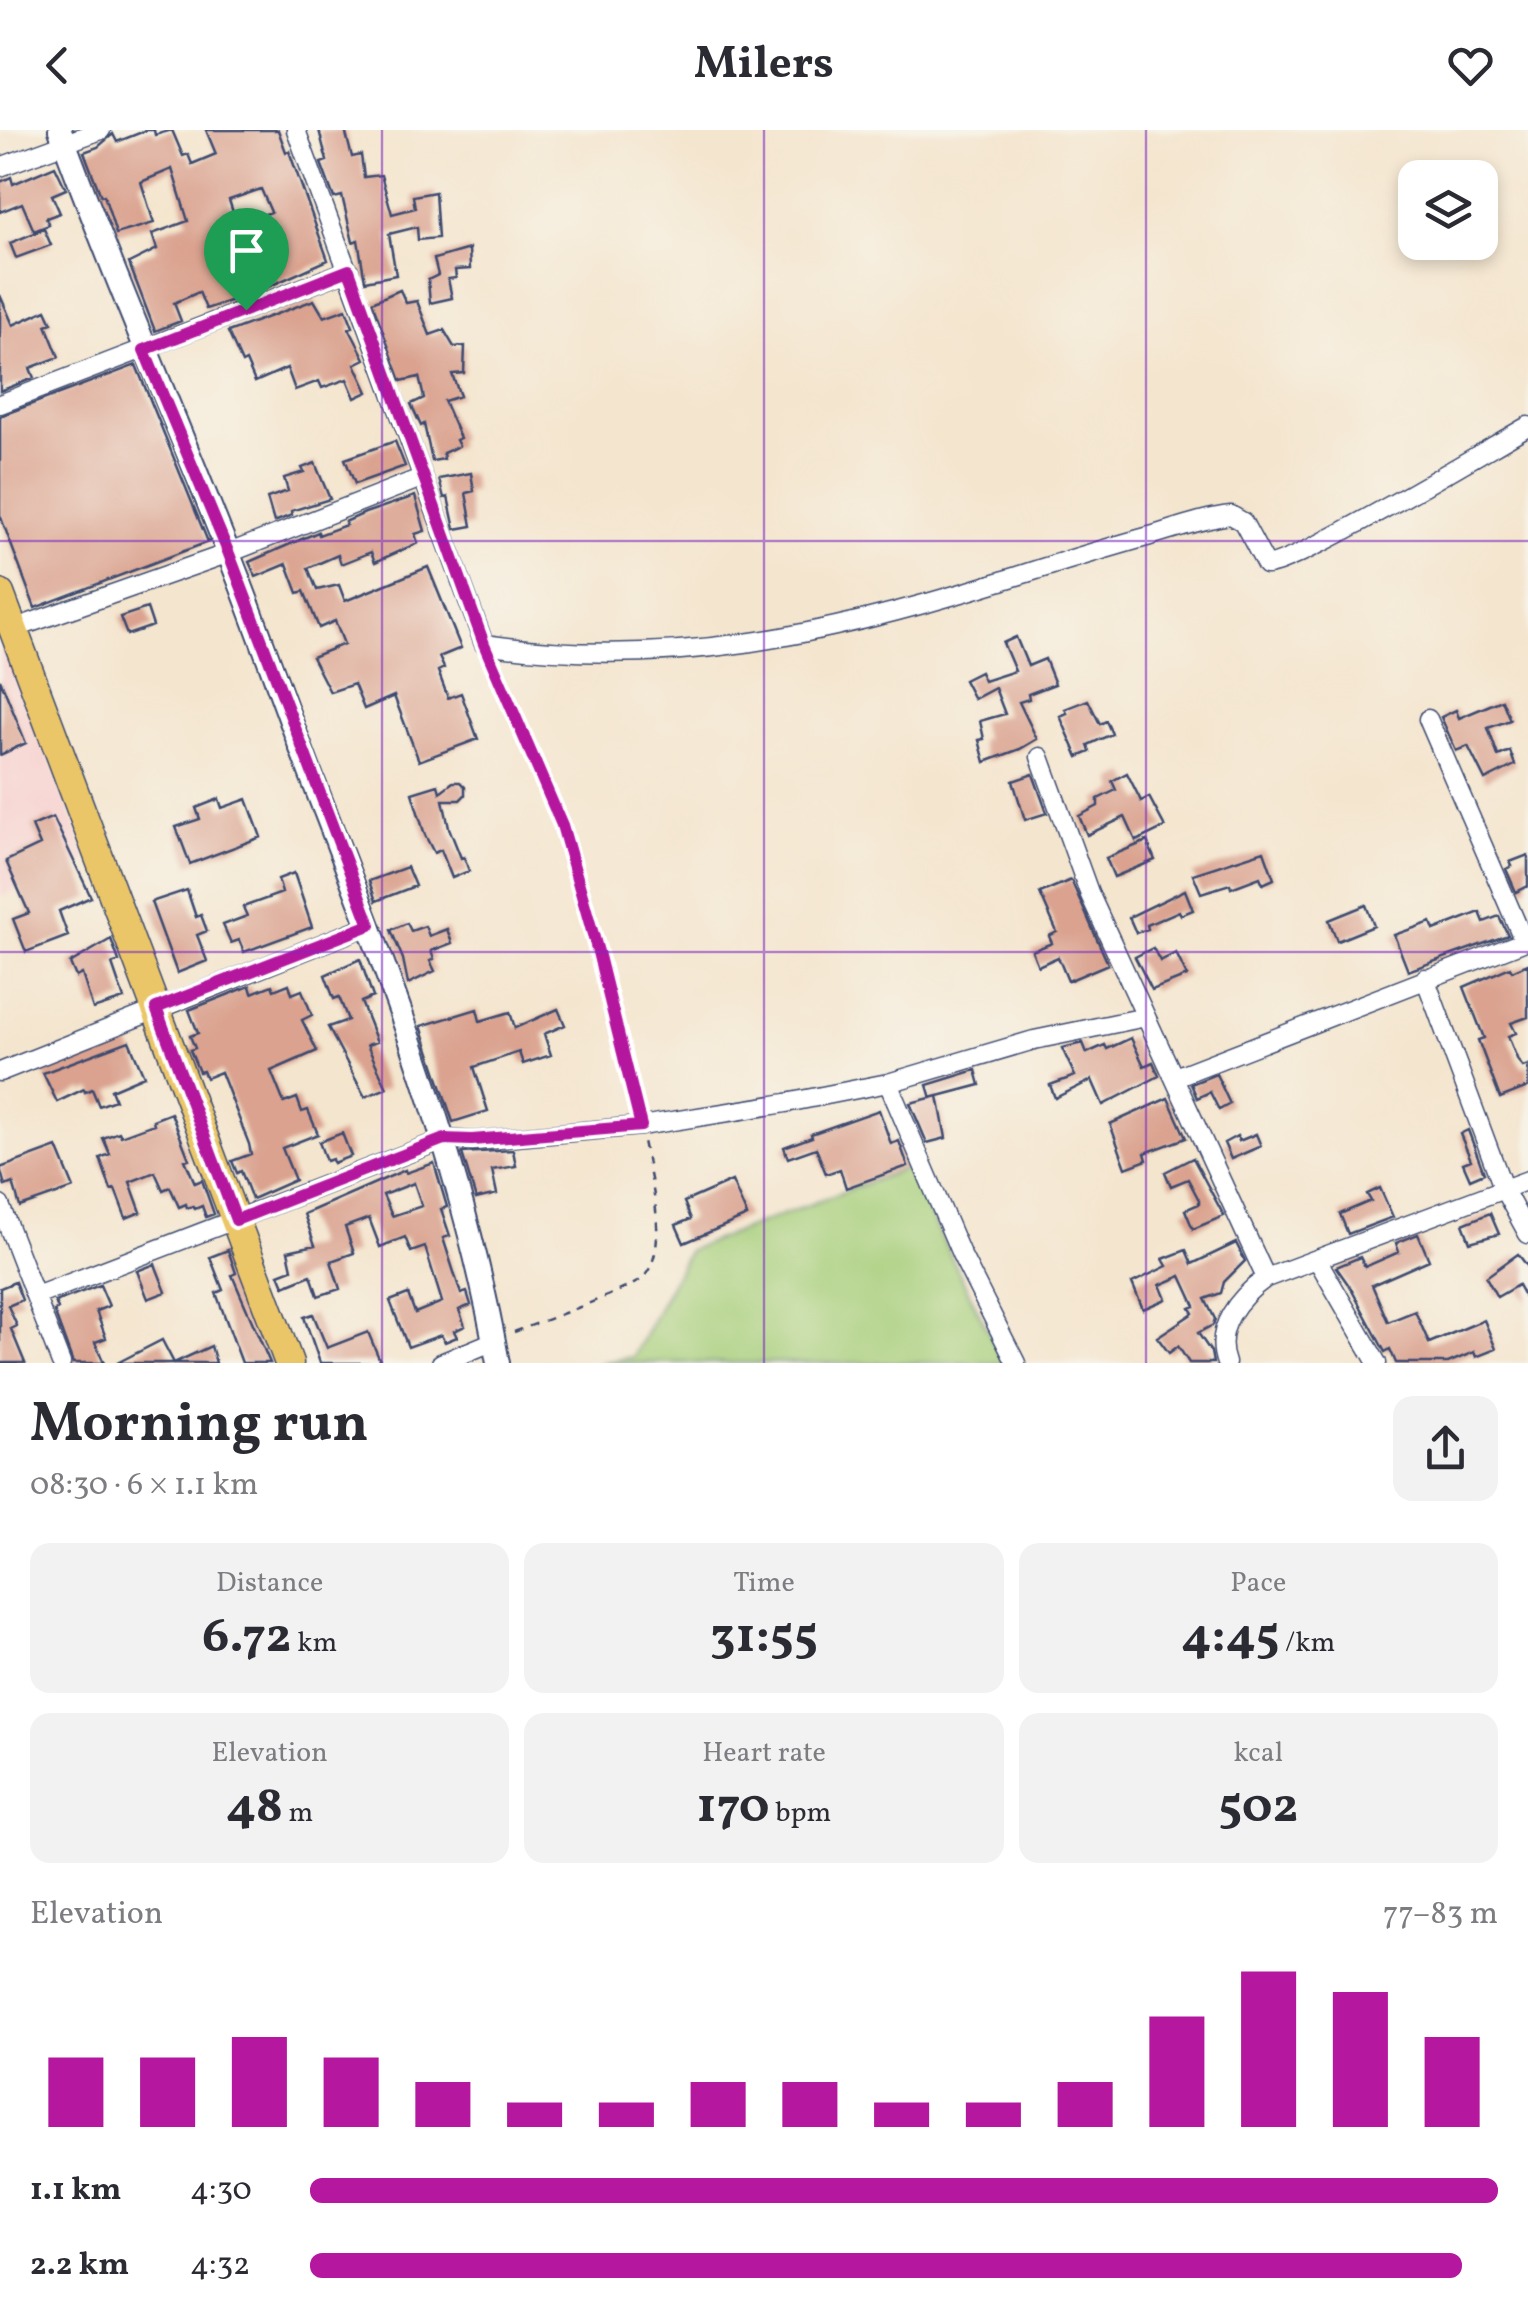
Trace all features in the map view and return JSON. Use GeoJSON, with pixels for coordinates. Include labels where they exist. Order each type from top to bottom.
{"type":"FeatureCollection","features":[{"type":"Feature","properties":{"kind":"main road"},"geometry":{"type":"LineString","coordinates":[[0,594],[289,1363]]}},
{"type":"Feature","properties":{"kind":"street"},"geometry":{"type":"LineString","coordinates":[[0,167],[63,137],[101,130]]}},
{"type":"Feature","properties":{"kind":"street"},"geometry":{"type":"LineString","coordinates":[[296,130],[484,644],[570,655],[639,655],[744,645],[905,611],[1093,552],[1231,515],[1243,522],[1266,564],[1275,566],[1528,426]]}},
{"type":"Feature","properties":{"kind":"street"},"geometry":{"type":"LineString","coordinates":[[63,137],[144,350],[229,554],[370,925],[444,1139],[496,1352],[441,1363]]}},
{"type":"Feature","properties":{"kind":"street"},"geometry":{"type":"LineString","coordinates":[[0,404],[349,270]]}},
{"type":"Feature","properties":{"kind":"street"},"geometry":{"type":"LineString","coordinates":[[13,629],[229,554],[422,478]]}},
{"type":"Feature","properties":{"kind":"street"},"geometry":{"type":"LineString","coordinates":[[1174,1077],[1526,940],[1428,719]]}},
{"type":"Feature","properties":{"kind":"street"},"geometry":{"type":"LineString","coordinates":[[1040,757],[1090,896],[1266,1278]]}},
{"type":"Feature","properties":{"kind":"street"},"geometry":{"type":"LineString","coordinates":[[0,1072],[370,925]]}},
{"type":"Feature","properties":{"kind":"street"},"geometry":{"type":"LineString","coordinates":[[1425,978],[1504,1190],[1528,1234]]}},
{"type":"Feature","properties":{"kind":"street"},"geometry":{"type":"LineString","coordinates":[[36,1296],[444,1139],[641,1126],[888,1083],[1034,1040],[1146,1017]]}},
{"type":"Feature","properties":{"kind":"street"},"geometry":{"type":"LineString","coordinates":[[888,1083],[961,1254],[1016,1363]]}},
{"type":"Feature","properties":{"kind":"street"},"geometry":{"type":"LineString","coordinates":[[1226,1363],[1222,1343],[1225,1327],[1248,1291],[1266,1278],[1528,1180]]}},
{"type":"Feature","properties":{"kind":"street"},"geometry":{"type":"LineString","coordinates":[[0,1205],[62,1363]]}},
{"type":"Feature","properties":{"kind":"street"},"geometry":{"type":"LineString","coordinates":[[1317,1259],[1377,1363]]}},
{"type":"Feature","properties":{"kind":"path"},"geometry":{"type":"LineString","coordinates":[[484,644],[562,825],[603,969],[641,1126],[658,1224],[654,1258],[642,1280],[496,1352]]}},
{"type":"Feature","properties":{"kind":"shaded area"},"geometry":{"type":"Polygon","coordinates":[[[3,638],[88,859],[0,897],[0,640],[3,638]]]}},
{"type":"Feature","properties":{"kind":"green space"},"geometry":{"type":"Polygon","coordinates":[[[907,1168],[1004,1363],[599,1363],[633,1357],[689,1250],[907,1168]]]}},
{"type":"Feature","properties":{"kind":"building"},"geometry":{"type":"Polygon","coordinates":[[[147,130],[154,130],[155,135],[172,130],[183,156],[188,154],[192,164],[216,154],[206,130],[278,130],[328,260],[259,291],[206,309],[199,292],[174,303],[181,321],[155,331],[129,263],[157,249],[152,234],[188,221],[172,169],[141,182],[154,223],[116,234],[84,152],[98,147],[113,134],[117,142],[147,130]],[[261,189],[229,200],[240,234],[264,224],[260,216],[271,212],[261,189]]]}},
{"type":"Feature","properties":{"kind":"building"},"geometry":{"type":"Polygon","coordinates":[[[319,130],[345,130],[352,157],[361,155],[364,177],[381,175],[392,214],[415,208],[413,196],[435,192],[438,238],[418,240],[417,227],[389,234],[396,275],[365,281],[358,240],[353,242],[342,196],[334,198],[321,163],[327,161],[319,130]]]}},
{"type":"Feature","properties":{"kind":"building"},"geometry":{"type":"Polygon","coordinates":[[[55,166],[66,189],[52,195],[60,213],[46,218],[49,225],[34,231],[22,203],[0,212],[0,182],[11,177],[13,184],[55,166]]]}},
{"type":"Feature","properties":{"kind":"building"},"geometry":{"type":"Polygon","coordinates":[[[44,229],[51,245],[16,258],[10,243],[44,229]]]}},
{"type":"Feature","properties":{"kind":"building"},"geometry":{"type":"Polygon","coordinates":[[[469,249],[470,269],[455,270],[456,278],[448,279],[452,298],[430,303],[428,280],[438,275],[434,259],[469,249]]]}},
{"type":"Feature","properties":{"kind":"building"},"geometry":{"type":"Polygon","coordinates":[[[400,290],[406,303],[417,301],[430,335],[444,330],[454,347],[465,346],[464,373],[452,374],[460,396],[444,401],[460,438],[456,440],[459,446],[443,453],[444,459],[432,461],[424,424],[421,426],[411,404],[424,398],[419,377],[401,381],[372,302],[400,290]]]}},
{"type":"Feature","properties":{"kind":"building"},"geometry":{"type":"Polygon","coordinates":[[[0,295],[13,325],[46,310],[52,323],[46,325],[59,357],[30,368],[34,378],[0,391],[0,295]]]}},
{"type":"Feature","properties":{"kind":"building"},"geometry":{"type":"Polygon","coordinates":[[[314,300],[324,317],[346,309],[353,327],[349,328],[365,359],[355,364],[368,392],[355,398],[347,379],[322,388],[319,381],[295,390],[287,368],[255,382],[246,361],[242,363],[228,332],[314,300]]]}},
{"type":"Feature","properties":{"kind":"building"},"geometry":{"type":"Polygon","coordinates":[[[136,365],[208,542],[35,608],[0,515],[0,416],[136,365]]]}},
{"type":"Feature","properties":{"kind":"building"},"geometry":{"type":"Polygon","coordinates":[[[395,441],[405,466],[355,484],[345,459],[395,441]]]}},
{"type":"Feature","properties":{"kind":"building"},"geometry":{"type":"Polygon","coordinates":[[[315,463],[330,499],[291,511],[292,515],[274,522],[267,498],[288,491],[284,478],[304,472],[302,468],[315,463]]]}},
{"type":"Feature","properties":{"kind":"building"},"geometry":{"type":"Polygon","coordinates":[[[471,473],[474,491],[466,493],[472,526],[455,529],[448,497],[444,498],[439,479],[471,473]]]}},
{"type":"Feature","properties":{"kind":"building"},"geometry":{"type":"Polygon","coordinates":[[[415,496],[425,531],[415,534],[418,543],[375,562],[371,552],[341,564],[338,555],[308,568],[317,590],[339,585],[345,601],[428,567],[461,648],[439,657],[444,668],[438,671],[448,698],[461,693],[478,739],[419,761],[394,696],[364,709],[354,684],[330,692],[312,657],[344,644],[335,621],[319,628],[304,591],[298,593],[287,564],[256,577],[249,562],[415,496]]]}},
{"type":"Feature","properties":{"kind":"building"},"geometry":{"type":"Polygon","coordinates":[[[147,608],[153,626],[127,635],[120,617],[147,608]]]}},
{"type":"Feature","properties":{"kind":"building"},"geometry":{"type":"Polygon","coordinates":[[[1016,637],[1028,666],[1045,659],[1055,684],[1028,694],[1029,699],[1019,702],[1037,739],[985,762],[979,740],[984,739],[980,721],[1005,714],[995,688],[974,699],[964,680],[980,672],[984,681],[1015,671],[1003,643],[1016,637]]]}},
{"type":"Feature","properties":{"kind":"building"},"geometry":{"type":"Polygon","coordinates":[[[0,679],[26,743],[0,755],[0,679]]]}},
{"type":"Feature","properties":{"kind":"building"},"geometry":{"type":"Polygon","coordinates":[[[1088,700],[1100,724],[1106,721],[1112,734],[1088,745],[1090,752],[1078,757],[1060,716],[1067,713],[1065,709],[1088,700]]]}},
{"type":"Feature","properties":{"kind":"building"},"geometry":{"type":"Polygon","coordinates":[[[1502,700],[1510,720],[1488,728],[1498,756],[1510,751],[1515,765],[1485,780],[1468,746],[1456,751],[1441,717],[1456,710],[1459,718],[1502,700]]]}},
{"type":"Feature","properties":{"kind":"building"},"geometry":{"type":"Polygon","coordinates":[[[1127,773],[1141,801],[1149,797],[1165,827],[1136,841],[1125,817],[1087,835],[1079,816],[1116,790],[1112,781],[1127,773]]]}},
{"type":"Feature","properties":{"kind":"building"},"geometry":{"type":"Polygon","coordinates":[[[1033,774],[1047,813],[1025,820],[1013,781],[1033,774]]]}},
{"type":"Feature","properties":{"kind":"building"},"geometry":{"type":"Polygon","coordinates":[[[453,782],[465,787],[465,795],[460,800],[443,800],[449,828],[469,871],[452,878],[441,850],[434,853],[425,835],[412,793],[438,785],[440,792],[453,782]]]}},
{"type":"Feature","properties":{"kind":"building"},"geometry":{"type":"Polygon","coordinates":[[[219,799],[222,808],[247,799],[261,837],[190,864],[176,827],[200,819],[196,808],[219,799]]]}},
{"type":"Feature","properties":{"kind":"building"},"geometry":{"type":"Polygon","coordinates":[[[53,817],[91,897],[59,911],[68,936],[26,952],[13,919],[29,913],[6,861],[40,845],[32,826],[53,817]]]}},
{"type":"Feature","properties":{"kind":"building"},"geometry":{"type":"Polygon","coordinates":[[[1147,841],[1155,860],[1114,877],[1106,858],[1147,841]]]}},
{"type":"Feature","properties":{"kind":"building"},"geometry":{"type":"Polygon","coordinates":[[[1264,851],[1274,879],[1263,884],[1260,877],[1231,888],[1230,884],[1201,893],[1193,874],[1264,851]]]}},
{"type":"Feature","properties":{"kind":"building"},"geometry":{"type":"Polygon","coordinates":[[[1528,855],[1528,886],[1516,892],[1506,869],[1512,866],[1510,862],[1528,855]]]}},
{"type":"Feature","properties":{"kind":"building"},"geometry":{"type":"Polygon","coordinates":[[[407,867],[415,886],[376,901],[369,881],[407,867]]]}},
{"type":"Feature","properties":{"kind":"building"},"geometry":{"type":"Polygon","coordinates":[[[294,873],[312,927],[244,952],[239,940],[231,943],[223,925],[247,916],[243,907],[282,893],[278,879],[294,873]]]}},
{"type":"Feature","properties":{"kind":"building"},"geometry":{"type":"Polygon","coordinates":[[[1071,880],[1108,964],[1068,981],[1058,957],[1038,966],[1032,951],[1052,943],[1049,936],[1057,932],[1040,893],[1071,880]]]}},
{"type":"Feature","properties":{"kind":"building"},"geometry":{"type":"Polygon","coordinates":[[[187,890],[196,917],[201,915],[207,931],[197,935],[207,961],[177,973],[151,902],[187,890]]]}},
{"type":"Feature","properties":{"kind":"building"},"geometry":{"type":"Polygon","coordinates":[[[1185,890],[1193,910],[1181,915],[1179,911],[1136,933],[1129,917],[1185,890]]]}},
{"type":"Feature","properties":{"kind":"building"},"geometry":{"type":"Polygon","coordinates":[[[1366,905],[1374,926],[1337,941],[1329,920],[1366,905]]]}},
{"type":"Feature","properties":{"kind":"building"},"geometry":{"type":"Polygon","coordinates":[[[1480,912],[1484,922],[1499,916],[1508,935],[1408,971],[1394,935],[1431,922],[1434,930],[1480,912]]]}},
{"type":"Feature","properties":{"kind":"building"},"geometry":{"type":"Polygon","coordinates":[[[407,923],[411,931],[425,926],[429,936],[447,929],[452,943],[431,951],[435,971],[408,984],[391,930],[407,923]]]}},
{"type":"Feature","properties":{"kind":"building"},"geometry":{"type":"Polygon","coordinates":[[[111,939],[119,961],[112,964],[124,999],[93,1009],[82,974],[76,977],[70,963],[111,939]]]}},
{"type":"Feature","properties":{"kind":"building"},"geometry":{"type":"Polygon","coordinates":[[[1153,948],[1160,961],[1176,953],[1187,976],[1152,990],[1135,957],[1153,948]]]}},
{"type":"Feature","properties":{"kind":"building"},"geometry":{"type":"Polygon","coordinates":[[[360,959],[373,997],[361,1002],[377,1042],[367,1045],[387,1088],[365,1097],[328,1027],[348,1020],[325,975],[360,959]]]}},
{"type":"Feature","properties":{"kind":"building"},"geometry":{"type":"Polygon","coordinates":[[[1528,964],[1528,1017],[1511,1023],[1516,1033],[1508,1036],[1518,1061],[1523,1067],[1528,1065],[1528,1087],[1500,1098],[1478,1040],[1484,1038],[1464,987],[1510,967],[1512,971],[1528,964]]]}},
{"type":"Feature","properties":{"kind":"building"},"geometry":{"type":"Polygon","coordinates":[[[289,984],[292,994],[302,990],[312,1015],[302,1020],[317,1051],[271,1071],[284,1103],[297,1098],[302,1112],[308,1110],[318,1134],[282,1148],[295,1180],[252,1199],[241,1171],[237,1173],[232,1161],[251,1154],[249,1144],[221,1072],[206,1078],[203,1071],[199,1072],[190,1050],[195,1048],[190,1036],[198,1033],[189,1010],[250,986],[252,993],[272,985],[274,990],[289,984]]]}},
{"type":"Feature","properties":{"kind":"building"},"geometry":{"type":"Polygon","coordinates":[[[477,1009],[480,1021],[510,1012],[515,1028],[558,1009],[565,1025],[544,1034],[551,1055],[523,1064],[519,1052],[474,1067],[488,1111],[453,1122],[421,1026],[477,1009]]]}},
{"type":"Feature","properties":{"kind":"building"},"geometry":{"type":"Polygon","coordinates":[[[1131,1038],[1144,1066],[1153,1062],[1159,1076],[1103,1105],[1092,1080],[1055,1098],[1050,1085],[1075,1076],[1062,1048],[1083,1043],[1087,1053],[1131,1038]]]}},
{"type":"Feature","properties":{"kind":"building"},"geometry":{"type":"Polygon","coordinates":[[[129,1041],[144,1076],[111,1090],[115,1100],[99,1106],[92,1089],[57,1102],[43,1073],[129,1041]]]}},
{"type":"Feature","properties":{"kind":"building"},"geometry":{"type":"Polygon","coordinates":[[[976,1070],[980,1085],[931,1098],[927,1085],[976,1070]]]}},
{"type":"Feature","properties":{"kind":"building"},"geometry":{"type":"Polygon","coordinates":[[[1216,1074],[1230,1104],[1219,1110],[1210,1092],[1197,1098],[1191,1084],[1216,1074]]]}},
{"type":"Feature","properties":{"kind":"building"},"geometry":{"type":"Polygon","coordinates":[[[938,1096],[946,1138],[927,1143],[910,1103],[938,1096]]]}},
{"type":"Feature","properties":{"kind":"building"},"geometry":{"type":"Polygon","coordinates":[[[1168,1098],[1186,1138],[1145,1153],[1147,1160],[1126,1168],[1110,1124],[1168,1098]]]}},
{"type":"Feature","properties":{"kind":"building"},"geometry":{"type":"Polygon","coordinates":[[[879,1110],[891,1144],[899,1141],[908,1166],[846,1188],[840,1169],[826,1174],[816,1148],[788,1158],[784,1147],[879,1110]]]}},
{"type":"Feature","properties":{"kind":"building"},"geometry":{"type":"Polygon","coordinates":[[[171,1113],[189,1159],[185,1160],[195,1183],[202,1180],[214,1214],[206,1217],[202,1206],[179,1207],[170,1187],[163,1190],[155,1172],[130,1182],[141,1212],[126,1218],[100,1158],[110,1154],[103,1138],[154,1124],[153,1120],[171,1113]]]}},
{"type":"Feature","properties":{"kind":"building"},"geometry":{"type":"Polygon","coordinates":[[[1468,1130],[1484,1173],[1470,1179],[1463,1163],[1471,1160],[1460,1134],[1468,1130]]]}},
{"type":"Feature","properties":{"kind":"building"},"geometry":{"type":"Polygon","coordinates":[[[342,1133],[351,1156],[333,1163],[332,1159],[326,1161],[319,1142],[342,1133]]]}},
{"type":"Feature","properties":{"kind":"building"},"geometry":{"type":"Polygon","coordinates":[[[1256,1134],[1261,1146],[1231,1159],[1224,1143],[1237,1136],[1239,1141],[1256,1134]]]}},
{"type":"Feature","properties":{"kind":"building"},"geometry":{"type":"Polygon","coordinates":[[[57,1147],[74,1188],[20,1207],[13,1183],[5,1186],[0,1168],[57,1147]]]}},
{"type":"Feature","properties":{"kind":"building"},"geometry":{"type":"Polygon","coordinates":[[[513,1150],[516,1166],[492,1170],[497,1194],[476,1199],[462,1153],[513,1150]]]}},
{"type":"Feature","properties":{"kind":"building"},"geometry":{"type":"Polygon","coordinates":[[[1193,1158],[1224,1216],[1193,1229],[1185,1210],[1199,1204],[1199,1200],[1188,1179],[1171,1186],[1165,1172],[1193,1158]]]}},
{"type":"Feature","properties":{"kind":"building"},"geometry":{"type":"Polygon","coordinates":[[[434,1163],[447,1207],[441,1209],[450,1236],[443,1238],[461,1294],[467,1292],[471,1305],[459,1310],[465,1326],[454,1331],[457,1337],[445,1342],[441,1335],[408,1347],[390,1301],[408,1294],[415,1313],[442,1302],[425,1247],[411,1252],[405,1237],[380,1247],[369,1218],[345,1227],[354,1253],[331,1261],[340,1289],[318,1296],[311,1275],[284,1286],[279,1274],[292,1269],[288,1251],[315,1245],[304,1214],[405,1170],[406,1173],[434,1163]],[[414,1183],[383,1195],[392,1216],[422,1206],[414,1183]]]}},
{"type":"Feature","properties":{"kind":"building"},"geometry":{"type":"Polygon","coordinates":[[[732,1181],[747,1216],[684,1243],[676,1225],[691,1219],[684,1202],[732,1181]]]}},
{"type":"Feature","properties":{"kind":"building"},"geometry":{"type":"Polygon","coordinates":[[[1380,1188],[1393,1217],[1348,1234],[1340,1214],[1371,1201],[1367,1194],[1380,1188]]]}},
{"type":"Feature","properties":{"kind":"building"},"geometry":{"type":"Polygon","coordinates":[[[1490,1213],[1499,1234],[1470,1242],[1463,1224],[1490,1213]]]}},
{"type":"Feature","properties":{"kind":"building"},"geometry":{"type":"Polygon","coordinates":[[[1418,1234],[1429,1260],[1372,1285],[1388,1322],[1415,1311],[1429,1343],[1484,1320],[1496,1349],[1476,1357],[1474,1352],[1448,1363],[1396,1363],[1390,1349],[1385,1352],[1336,1267],[1360,1257],[1365,1267],[1399,1252],[1396,1243],[1418,1234]]]}},
{"type":"Feature","properties":{"kind":"building"},"geometry":{"type":"Polygon","coordinates":[[[1236,1243],[1245,1261],[1224,1282],[1221,1293],[1205,1299],[1215,1319],[1213,1325],[1198,1333],[1211,1352],[1213,1363],[1189,1363],[1178,1346],[1169,1353],[1157,1337],[1193,1313],[1190,1308],[1195,1306],[1181,1276],[1160,1285],[1166,1299],[1143,1309],[1132,1283],[1167,1266],[1163,1259],[1186,1250],[1192,1264],[1236,1243]]]}},
{"type":"Feature","properties":{"kind":"building"},"geometry":{"type":"Polygon","coordinates":[[[228,1250],[236,1273],[232,1275],[270,1363],[242,1363],[216,1293],[223,1290],[210,1257],[228,1250]]]}},
{"type":"Feature","properties":{"kind":"building"},"geometry":{"type":"Polygon","coordinates":[[[1518,1254],[1528,1267],[1528,1303],[1518,1285],[1497,1297],[1486,1277],[1518,1254]]]}},
{"type":"Feature","properties":{"kind":"building"},"geometry":{"type":"Polygon","coordinates":[[[155,1264],[166,1292],[148,1299],[137,1271],[155,1264]]]}},
{"type":"Feature","properties":{"kind":"building"},"geometry":{"type":"Polygon","coordinates":[[[15,1282],[22,1300],[8,1306],[17,1326],[11,1329],[25,1363],[0,1363],[0,1288],[15,1282]]]}},
{"type":"Feature","properties":{"kind":"building"},"geometry":{"type":"Polygon","coordinates":[[[100,1285],[109,1306],[96,1311],[106,1338],[95,1342],[104,1363],[73,1363],[54,1311],[58,1309],[55,1302],[100,1285]]]}},
{"type":"Feature","properties":{"kind":"building"},"geometry":{"type":"Polygon","coordinates":[[[313,1314],[327,1348],[368,1332],[381,1363],[320,1363],[304,1317],[313,1314]]]}},
{"type":"Feature","properties":{"kind":"building"},"geometry":{"type":"Polygon","coordinates":[[[162,1340],[174,1363],[117,1363],[162,1340]]]}},
{"type":"Feature","properties":{"kind":"building"},"geometry":{"type":"Polygon","coordinates":[[[211,1346],[216,1363],[174,1363],[211,1346]]]}},
{"type":"Feature","properties":{"kind":"route"},"geometry":{"type":"LineString","coordinates":[[349,270],[484,644],[562,825],[641,1126],[444,1139],[236,1220],[156,1008],[370,925],[229,554],[144,350],[246,310],[349,270]]}}]}
